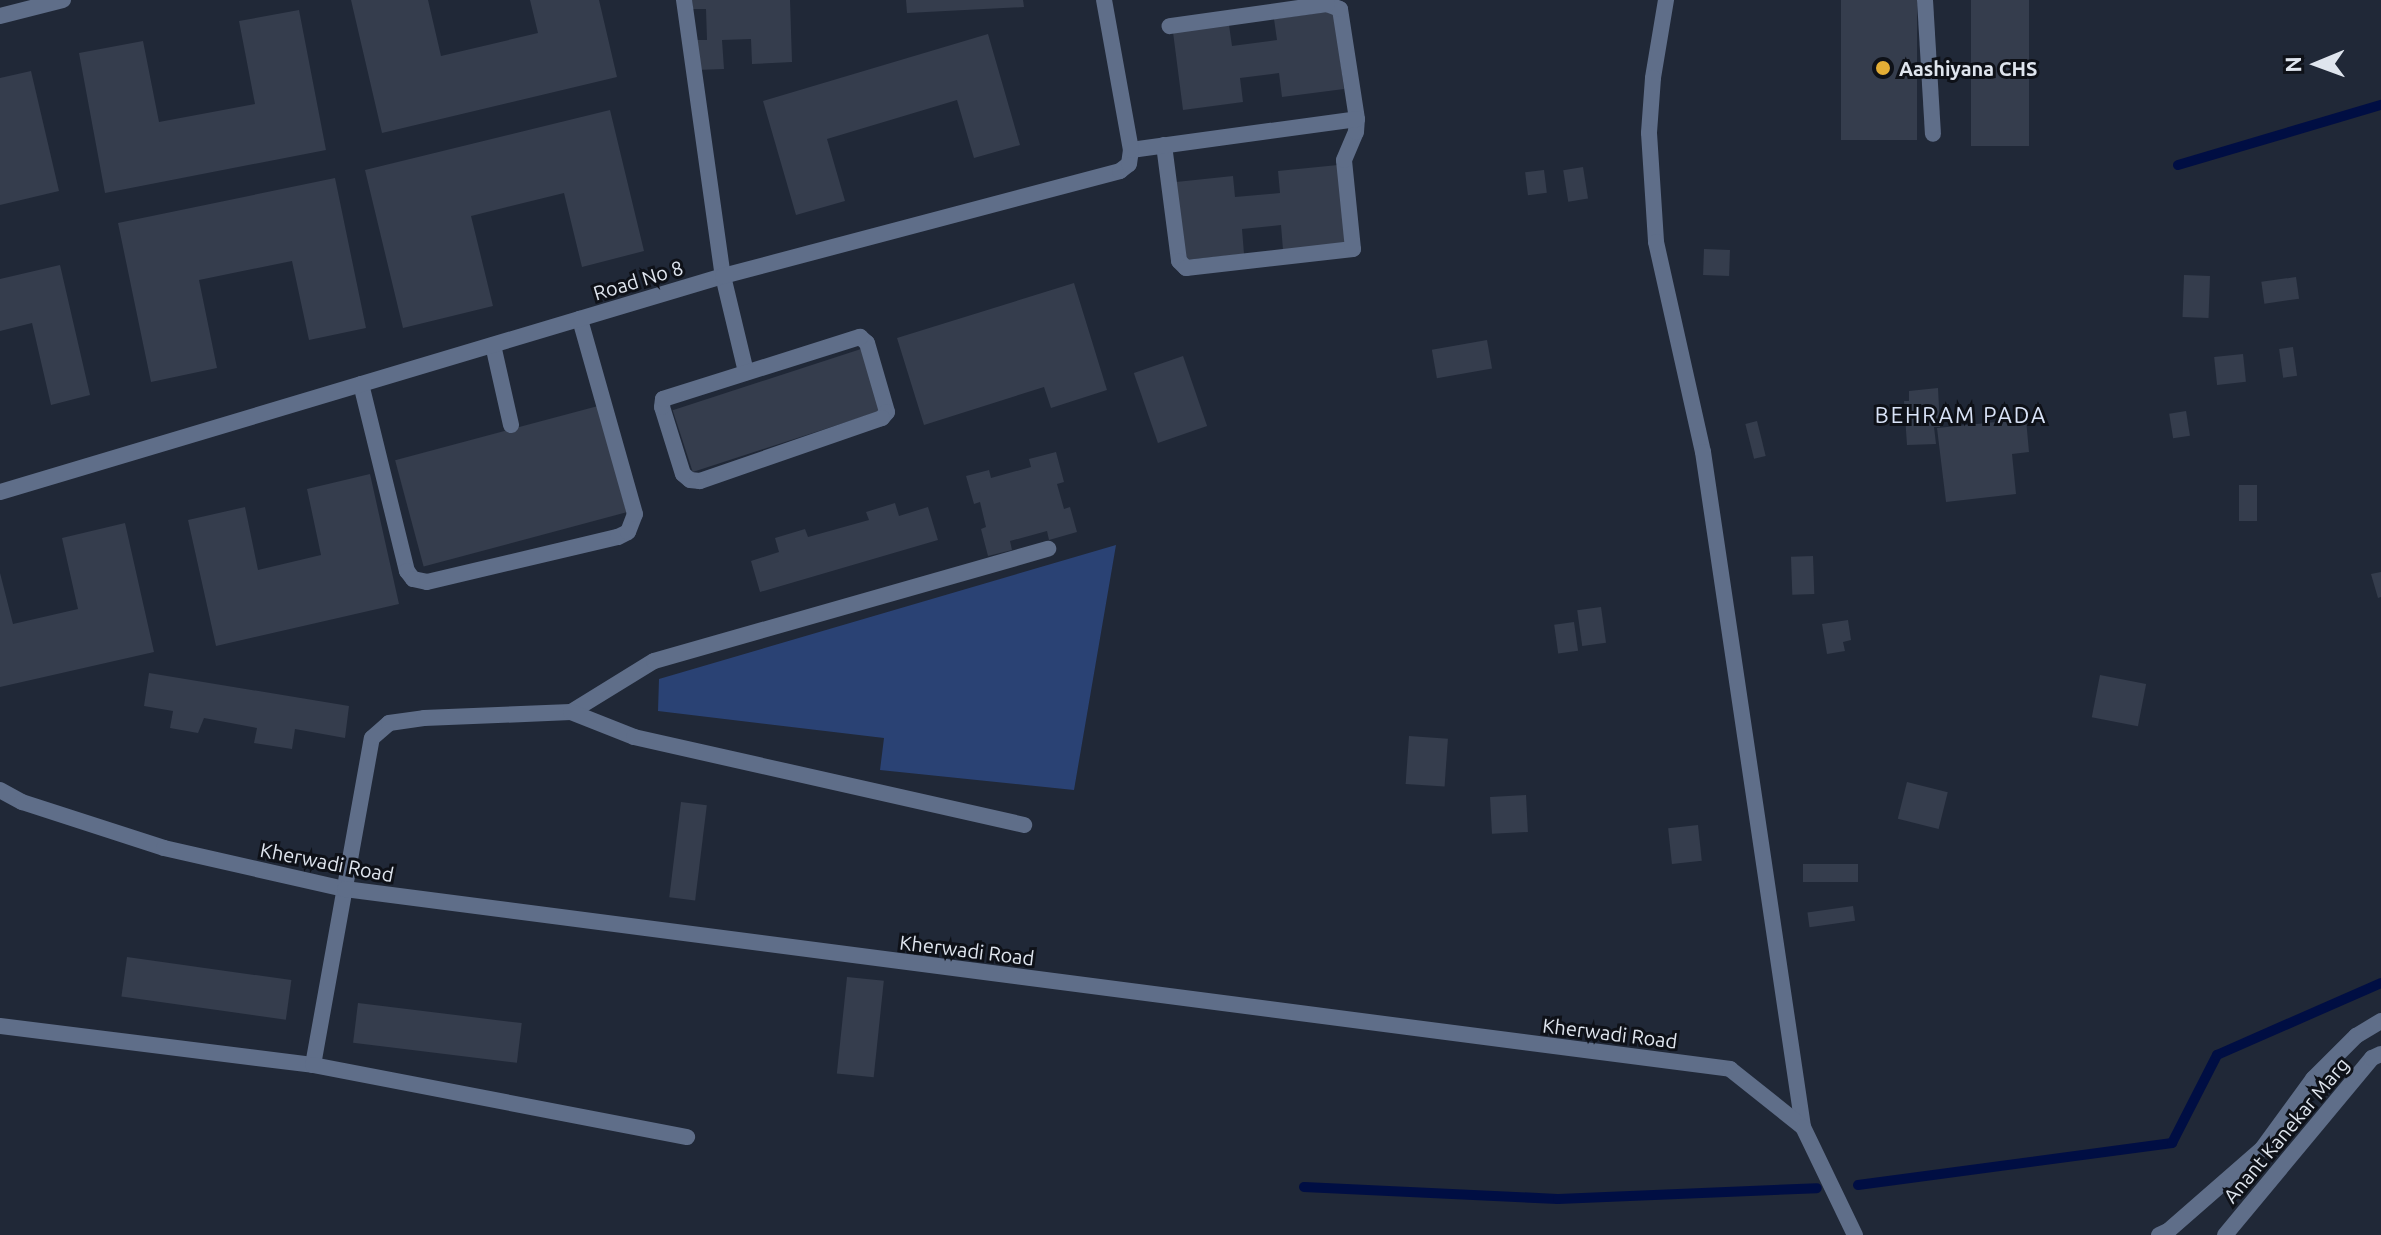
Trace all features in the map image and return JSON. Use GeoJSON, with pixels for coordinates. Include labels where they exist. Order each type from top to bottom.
{"type":"FeatureCollection","features":[{"type":"Feature","properties":{"kind":"street"},"geometry":{"type":"LineString","coordinates":[[0,16],[63,0]]}},
{"type":"Feature","properties":{"kind":"street"},"geometry":{"type":"LineString","coordinates":[[684,0],[723,276],[746,372]]}},
{"type":"Feature","properties":{"kind":"street"},"geometry":{"type":"LineString","coordinates":[[1104,0],[1131,150],[1357,119]]}},
{"type":"Feature","properties":{"kind":"street"},"geometry":{"type":"LineString","coordinates":[[1666,0],[1653,78],[1649,133],[1656,242],[1703,452],[1803,1127]]}},
{"type":"Feature","properties":{"kind":"street"},"geometry":{"type":"LineString","coordinates":[[1925,0],[1933,134]]}},
{"type":"Feature","properties":{"kind":"street"},"geometry":{"type":"LineString","coordinates":[[1164,145],[1182,265],[1186,268],[1350,252],[1354,244],[1344,160],[1356,132],[1357,119],[1337,5],[1170,26]]}},
{"type":"Feature","properties":{"kind":"street","name":"Road No 8"},"geometry":{"type":"LineString","coordinates":[[0,492],[723,276],[1120,171],[1129,164],[1131,150]]}},
{"type":"Feature","properties":{"kind":"street"},"geometry":{"type":"LineString","coordinates":[[361,384],[407,571],[413,579],[427,582],[618,537],[628,532],[635,514],[580,319]]}},
{"type":"Feature","properties":{"kind":"street"},"geometry":{"type":"LineString","coordinates":[[860,337],[867,343],[887,412],[882,418],[700,481],[690,480],[683,474],[662,407],[663,399],[746,372],[860,337]]}},
{"type":"Feature","properties":{"kind":"street"},"geometry":{"type":"LineString","coordinates":[[493,345],[511,425]]}},
{"type":"Feature","properties":{"kind":"street"},"geometry":{"type":"LineString","coordinates":[[571,712],[654,661],[1048,549]]}},
{"type":"Feature","properties":{"kind":"street"},"geometry":{"type":"LineString","coordinates":[[313,1065],[372,738],[389,723],[424,718],[571,712],[634,737],[1024,825]]}},
{"type":"Feature","properties":{"kind":"street","name":"Kherwadi Road"},"geometry":{"type":"LineString","coordinates":[[0,790],[22,802],[164,848],[345,889],[1730,1069],[1803,1127],[1855,1235]]}},
{"type":"Feature","properties":{"kind":"street","name":"Anant Kanekar Marg"},"geometry":{"type":"LineString","coordinates":[[2159,1235],[2168,1231],[2262,1149],[2313,1079],[2356,1036],[2381,1021]]}},
{"type":"Feature","properties":{"kind":"street"},"geometry":{"type":"LineString","coordinates":[[0,1026],[313,1065],[687,1137]]}},
{"type":"Feature","properties":{"kind":"street","name":"Anant Kanekar Marg"},"geometry":{"type":"LineString","coordinates":[[2225,1235],[2372,1058],[2381,1054]]}},
{"type":"Feature","properties":{"kind":"shaded area"},"geometry":{"type":"Polygon","coordinates":[[[1116,545],[1074,790],[880,770],[884,738],[658,711],[659,679],[1116,545]]]}},
{"type":"Feature","properties":{"kind":"building"},"geometry":{"type":"Polygon","coordinates":[[[351,0],[428,0],[441,56],[538,33],[530,0],[599,0],[617,77],[382,133],[351,0]]]}},
{"type":"Feature","properties":{"kind":"building"},"geometry":{"type":"Polygon","coordinates":[[[692,0],[790,0],[792,62],[752,64],[751,39],[722,40],[724,69],[696,70],[695,40],[707,40],[706,9],[693,9],[692,0]]]}},
{"type":"Feature","properties":{"kind":"building"},"geometry":{"type":"Polygon","coordinates":[[[906,0],[1023,0],[1024,7],[907,13],[906,0]]]}},
{"type":"Feature","properties":{"kind":"building","name":"Aashiyana CHS"},"geometry":{"type":"Polygon","coordinates":[[[1841,0],[1917,0],[1917,140],[1841,140],[1841,0]]]}},
{"type":"Feature","properties":{"kind":"building"},"geometry":{"type":"Polygon","coordinates":[[[1971,0],[2029,0],[2029,146],[1971,146],[1971,0]]]}},
{"type":"Feature","properties":{"kind":"building"},"geometry":{"type":"Polygon","coordinates":[[[299,10],[326,150],[105,193],[79,53],[143,41],[159,122],[255,104],[239,21],[299,10]]]}},
{"type":"Feature","properties":{"kind":"building"},"geometry":{"type":"Polygon","coordinates":[[[1334,11],[1344,89],[1282,97],[1279,73],[1240,78],[1243,102],[1183,110],[1173,32],[1229,25],[1232,46],[1277,40],[1274,19],[1334,11]]]}},
{"type":"Feature","properties":{"kind":"building"},"geometry":{"type":"Polygon","coordinates":[[[988,34],[1020,145],[974,158],[957,100],[827,139],[845,201],[796,215],[763,101],[988,34]]]}},
{"type":"Feature","properties":{"kind":"building"},"geometry":{"type":"Polygon","coordinates":[[[31,71],[59,191],[0,205],[0,78],[31,71]]]}},
{"type":"Feature","properties":{"kind":"building"},"geometry":{"type":"Polygon","coordinates":[[[610,110],[644,251],[582,267],[564,193],[471,216],[493,306],[403,328],[365,170],[610,110]]]}},
{"type":"Feature","properties":{"kind":"building"},"geometry":{"type":"Polygon","coordinates":[[[1338,165],[1345,244],[1283,250],[1281,225],[1242,229],[1244,254],[1184,260],[1176,182],[1233,176],[1235,197],[1280,193],[1278,171],[1338,165]]]}},
{"type":"Feature","properties":{"kind":"building"},"geometry":{"type":"Polygon","coordinates":[[[1583,167],[1588,199],[1568,202],[1563,170],[1583,167]]]}},
{"type":"Feature","properties":{"kind":"building"},"geometry":{"type":"Polygon","coordinates":[[[1544,170],[1547,193],[1528,195],[1525,172],[1544,170]]]}},
{"type":"Feature","properties":{"kind":"building"},"geometry":{"type":"Polygon","coordinates":[[[335,178],[366,328],[309,340],[292,261],[199,280],[217,368],[151,382],[118,223],[335,178]]]}},
{"type":"Feature","properties":{"kind":"building"},"geometry":{"type":"Polygon","coordinates":[[[1704,249],[1730,250],[1729,276],[1703,275],[1704,249]]]}},
{"type":"Feature","properties":{"kind":"building"},"geometry":{"type":"Polygon","coordinates":[[[60,265],[90,395],[51,405],[32,323],[0,331],[0,279],[60,265]]]}},
{"type":"Feature","properties":{"kind":"building"},"geometry":{"type":"Polygon","coordinates":[[[2184,275],[2210,276],[2209,318],[2183,317],[2184,275]]]}},
{"type":"Feature","properties":{"kind":"building"},"geometry":{"type":"Polygon","coordinates":[[[2296,277],[2299,299],[2264,304],[2261,282],[2296,277]]]}},
{"type":"Feature","properties":{"kind":"building"},"geometry":{"type":"Polygon","coordinates":[[[1074,283],[1107,390],[1051,408],[1044,387],[924,425],[897,338],[1074,283]]]}},
{"type":"Feature","properties":{"kind":"building"},"geometry":{"type":"Polygon","coordinates":[[[1487,340],[1492,369],[1437,378],[1432,350],[1487,340]]]}},
{"type":"Feature","properties":{"kind":"building"},"geometry":{"type":"Polygon","coordinates":[[[2293,347],[2297,376],[2283,378],[2279,349],[2293,347]]]}},
{"type":"Feature","properties":{"kind":"building"},"geometry":{"type":"Polygon","coordinates":[[[861,349],[881,411],[693,472],[673,410],[861,349]]]}},
{"type":"Feature","properties":{"kind":"building"},"geometry":{"type":"Polygon","coordinates":[[[2243,354],[2246,382],[2217,385],[2214,357],[2243,354]]]}},
{"type":"Feature","properties":{"kind":"building"},"geometry":{"type":"Polygon","coordinates":[[[1183,356],[1207,426],[1158,443],[1134,373],[1183,356]]]}},
{"type":"Feature","properties":{"kind":"building"},"geometry":{"type":"Polygon","coordinates":[[[1938,388],[1940,427],[1934,427],[1936,444],[1907,445],[1904,401],[1909,401],[1909,391],[1938,388]]]}},
{"type":"Feature","properties":{"kind":"building"},"geometry":{"type":"Polygon","coordinates":[[[598,406],[626,512],[424,567],[395,460],[598,406]]]}},
{"type":"Feature","properties":{"kind":"building"},"geometry":{"type":"Polygon","coordinates":[[[2186,411],[2190,436],[2173,438],[2169,414],[2186,411]]]}},
{"type":"Feature","properties":{"kind":"building"},"geometry":{"type":"Polygon","coordinates":[[[2026,419],[2029,452],[2012,454],[2016,494],[1946,502],[1937,428],[2026,419]]]}},
{"type":"Feature","properties":{"kind":"building"},"geometry":{"type":"Polygon","coordinates":[[[1757,421],[1766,456],[1754,459],[1745,424],[1757,421]]]}},
{"type":"Feature","properties":{"kind":"building"},"geometry":{"type":"Polygon","coordinates":[[[1056,452],[1064,482],[1057,484],[1064,509],[1070,507],[1077,532],[1049,540],[1047,531],[1010,541],[1012,550],[988,556],[981,529],[986,527],[980,502],[974,504],[966,476],[989,470],[991,478],[1031,467],[1029,459],[1056,452]]]}},
{"type":"Feature","properties":{"kind":"building"},"geometry":{"type":"Polygon","coordinates":[[[370,474],[399,604],[216,646],[188,520],[245,507],[258,570],[321,555],[307,489],[370,474]]]}},
{"type":"Feature","properties":{"kind":"building"},"geometry":{"type":"Polygon","coordinates":[[[2239,485],[2257,485],[2257,521],[2239,521],[2239,485]]]}},
{"type":"Feature","properties":{"kind":"building"},"geometry":{"type":"Polygon","coordinates":[[[895,503],[899,516],[928,507],[938,540],[760,592],[751,561],[779,552],[775,538],[805,529],[808,537],[869,520],[866,512],[895,503]]]}},
{"type":"Feature","properties":{"kind":"building"},"geometry":{"type":"Polygon","coordinates":[[[125,523],[154,652],[0,687],[0,573],[13,624],[78,609],[62,538],[125,523]]]}},
{"type":"Feature","properties":{"kind":"building"},"geometry":{"type":"Polygon","coordinates":[[[1813,556],[1814,594],[1792,595],[1791,557],[1813,556]]]}},
{"type":"Feature","properties":{"kind":"building"},"geometry":{"type":"Polygon","coordinates":[[[2381,572],[2381,597],[2378,598],[2371,574],[2381,572]]]}},
{"type":"Feature","properties":{"kind":"building"},"geometry":{"type":"Polygon","coordinates":[[[1601,607],[1606,643],[1582,646],[1577,610],[1601,607]]]}},
{"type":"Feature","properties":{"kind":"building"},"geometry":{"type":"Polygon","coordinates":[[[1848,620],[1851,640],[1843,642],[1845,651],[1827,654],[1822,624],[1848,620]]]}},
{"type":"Feature","properties":{"kind":"building"},"geometry":{"type":"Polygon","coordinates":[[[1574,622],[1578,651],[1558,654],[1554,625],[1574,622]]]}},
{"type":"Feature","properties":{"kind":"building"},"geometry":{"type":"Polygon","coordinates":[[[149,673],[349,706],[345,738],[295,729],[292,749],[254,743],[257,728],[204,718],[198,733],[170,728],[173,711],[144,706],[149,673]]]}},
{"type":"Feature","properties":{"kind":"building"},"geometry":{"type":"Polygon","coordinates":[[[2100,675],[2146,684],[2138,726],[2092,717],[2100,675]]]}},
{"type":"Feature","properties":{"kind":"building"},"geometry":{"type":"Polygon","coordinates":[[[1409,736],[1448,739],[1445,787],[1406,784],[1409,736]]]}},
{"type":"Feature","properties":{"kind":"building"},"geometry":{"type":"Polygon","coordinates":[[[1907,782],[1948,792],[1939,829],[1898,819],[1907,782]]]}},
{"type":"Feature","properties":{"kind":"building"},"geometry":{"type":"Polygon","coordinates":[[[1526,795],[1528,832],[1492,834],[1490,797],[1526,795]]]}},
{"type":"Feature","properties":{"kind":"building"},"geometry":{"type":"Polygon","coordinates":[[[681,802],[707,805],[695,900],[669,897],[681,802]]]}},
{"type":"Feature","properties":{"kind":"building"},"geometry":{"type":"Polygon","coordinates":[[[1698,825],[1702,861],[1672,864],[1668,828],[1698,825]]]}},
{"type":"Feature","properties":{"kind":"building"},"geometry":{"type":"Polygon","coordinates":[[[1803,864],[1858,864],[1858,882],[1803,882],[1803,864]]]}},
{"type":"Feature","properties":{"kind":"building"},"geometry":{"type":"Polygon","coordinates":[[[1853,906],[1855,921],[1810,927],[1807,912],[1853,906]]]}},
{"type":"Feature","properties":{"kind":"building"},"geometry":{"type":"Polygon","coordinates":[[[127,957],[291,980],[286,1020],[121,997],[127,957]]]}},
{"type":"Feature","properties":{"kind":"building"},"geometry":{"type":"Polygon","coordinates":[[[847,977],[884,981],[874,1077],[837,1073],[847,977]]]}},
{"type":"Feature","properties":{"kind":"building"},"geometry":{"type":"Polygon","coordinates":[[[358,1003],[522,1023],[517,1063],[353,1043],[358,1003]]]}},
{"type":"Feature","properties":{"kind":"waterway"},"geometry":{"type":"LineString","coordinates":[[2178,165],[2381,105]]}},
{"type":"Feature","properties":{"kind":"waterway"},"geometry":{"type":"LineString","coordinates":[[1858,1185],[2172,1143],[2217,1055],[2381,983]]}},
{"type":"Feature","properties":{"kind":"waterway"},"geometry":{"type":"LineString","coordinates":[[1304,1187],[1558,1199],[1817,1188]]}},
{"type":"Feature","properties":{"kind":"place","name":"Aashiyana CHS"},"geometry":{"type":"Point","coordinates":[1883,68]}},
{"type":"Feature","properties":{"kind":"district","name":"BEHRAM PADA"},"geometry":{"type":"Point","coordinates":[1961,415]}}]}
